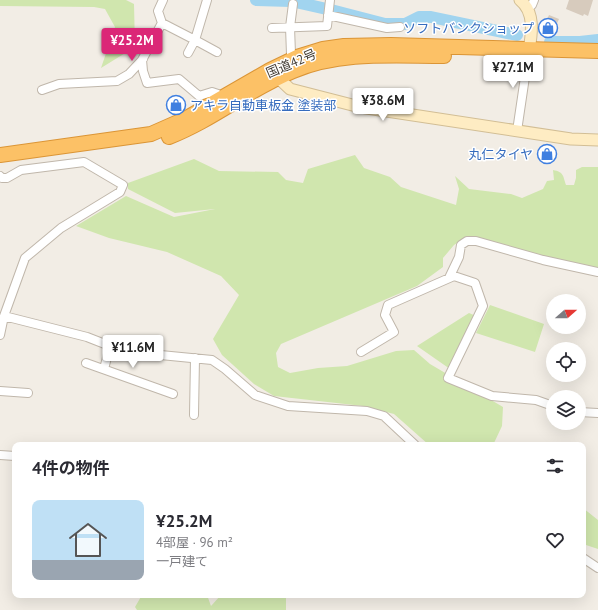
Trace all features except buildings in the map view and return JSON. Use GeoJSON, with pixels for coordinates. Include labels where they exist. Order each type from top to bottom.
{"type":"FeatureCollection","features":[{"type":"Feature","properties":{"kind":"highway","name":"国道42号"},"geometry":{"type":"LineString","coordinates":[[0,155],[151,134],[223,103],[274,74],[297,57],[323,49],[344,46],[391,45],[598,59]]}},
{"type":"Feature","properties":{"kind":"highway","name":"国道42号"},"geometry":{"type":"LineString","coordinates":[[528,54],[598,51]]}},
{"type":"Feature","properties":{"kind":"highway","name":"国道42号"},"geometry":{"type":"LineString","coordinates":[[0,163],[37,157],[148,144],[201,123],[223,103]]}},
{"type":"Feature","properties":{"kind":"street"},"geometry":{"type":"LineString","coordinates":[[163,0],[158,11],[162,23],[217,52]]}},
{"type":"Feature","properties":{"kind":"street"},"geometry":{"type":"LineString","coordinates":[[188,53],[195,40],[207,0]]}},
{"type":"Feature","properties":{"kind":"street"},"geometry":{"type":"LineString","coordinates":[[272,28],[326,26],[330,2]]}},
{"type":"Feature","properties":{"kind":"street"},"geometry":{"type":"LineString","coordinates":[[517,131],[528,54],[532,37],[532,18],[527,3]]}},
{"type":"Feature","properties":{"kind":"street"},"geometry":{"type":"LineString","coordinates":[[291,54],[290,27],[293,4]]}},
{"type":"Feature","properties":{"kind":"street"},"geometry":{"type":"LineString","coordinates":[[328,15],[387,28],[400,28]]}},
{"type":"Feature","properties":{"kind":"street"},"geometry":{"type":"LineString","coordinates":[[42,90],[59,84],[118,81],[129,74],[143,59],[162,23]]}},
{"type":"Feature","properties":{"kind":"street"},"geometry":{"type":"LineString","coordinates":[[143,59],[143,71],[147,83],[179,79],[183,80],[194,93],[199,96],[212,92],[218,94],[223,103]]}},
{"type":"Feature","properties":{"kind":"street"},"geometry":{"type":"LineString","coordinates":[[274,74],[290,89],[360,107],[571,139],[598,140]]}},
{"type":"Feature","properties":{"kind":"street"},"geometry":{"type":"LineString","coordinates":[[0,176],[2,178],[7,178],[21,170],[84,162],[122,185],[120,192],[61,228],[26,258],[4,316],[0,335]]}},
{"type":"Feature","properties":{"kind":"street"},"geometry":{"type":"LineString","coordinates":[[449,278],[459,257],[461,245],[467,241],[476,241],[543,260],[598,272]]}},
{"type":"Feature","properties":{"kind":"street"},"geometry":{"type":"LineString","coordinates":[[361,352],[394,332],[385,315],[388,305],[454,276],[475,283],[483,306],[448,378],[492,396],[536,400],[546,404]]}},
{"type":"Feature","properties":{"kind":"street"},"geometry":{"type":"LineString","coordinates":[[4,316],[86,337],[110,346],[140,353],[212,360],[225,369],[255,395],[288,406],[367,411],[384,416],[412,442]]}},
{"type":"Feature","properties":{"kind":"street"},"geometry":{"type":"LineString","coordinates":[[104,369],[110,346]]}},
{"type":"Feature","properties":{"kind":"street"},"geometry":{"type":"LineString","coordinates":[[194,415],[195,358]]}},
{"type":"Feature","properties":{"kind":"street"},"geometry":{"type":"LineString","coordinates":[[86,363],[173,394]]}},
{"type":"Feature","properties":{"kind":"street"},"geometry":{"type":"LineString","coordinates":[[0,391],[28,393]]}},
{"type":"Feature","properties":{"kind":"street"},"geometry":{"type":"LineString","coordinates":[[586,412],[598,413]]}},
{"type":"Feature","properties":{"kind":"street"},"geometry":{"type":"LineString","coordinates":[[0,454],[12,456]]}},
{"type":"Feature","properties":{"kind":"street"},"geometry":{"type":"LineString","coordinates":[[586,560],[598,568]]}},
{"type":"Feature","properties":{"kind":"green space"},"geometry":{"type":"Polygon","coordinates":[[[0,0],[126,0],[134,4],[135,47],[101,68],[115,27],[105,9],[94,7],[0,6],[0,0]]]}},
{"type":"Feature","properties":{"kind":"green space"},"geometry":{"type":"Polygon","coordinates":[[[355,155],[364,168],[390,177],[401,187],[456,205],[459,189],[455,176],[469,189],[511,194],[522,198],[543,189],[547,181],[554,180],[553,170],[561,173],[566,185],[574,185],[576,170],[582,167],[598,167],[598,269],[492,242],[465,238],[454,245],[443,258],[443,267],[417,286],[281,344],[276,353],[278,367],[290,373],[318,368],[347,366],[396,351],[414,350],[430,364],[503,407],[502,426],[494,442],[426,442],[394,414],[363,406],[274,396],[254,384],[222,355],[213,339],[239,295],[221,276],[167,252],[109,238],[76,226],[126,196],[174,217],[215,209],[175,213],[128,189],[128,183],[194,159],[219,171],[278,172],[286,180],[303,183],[308,169],[355,155]]]}},
{"type":"Feature","properties":{"kind":"green space"},"geometry":{"type":"Polygon","coordinates":[[[490,305],[544,324],[535,352],[476,333],[490,305]]]}},
{"type":"Feature","properties":{"kind":"green space"},"geometry":{"type":"Polygon","coordinates":[[[469,313],[476,316],[450,369],[417,346],[469,313]]]}},
{"type":"Feature","properties":{"kind":"green space"},"geometry":{"type":"Polygon","coordinates":[[[586,510],[598,520],[598,549],[586,545],[586,510]]]}},
{"type":"Feature","properties":{"kind":"green space"},"geometry":{"type":"Polygon","coordinates":[[[140,598],[208,598],[211,606],[218,598],[286,598],[286,610],[137,610],[135,607],[140,598]]]}},
{"type":"Feature","properties":{"kind":"waterway"},"geometry":{"type":"LineString","coordinates":[[256,0],[291,1],[385,24],[405,24],[419,17],[431,17],[517,35]]}},
{"type":"Feature","properties":{"kind":"waterway"},"geometry":{"type":"LineString","coordinates":[[550,42],[580,42],[598,40]]}},
{"type":"Feature","properties":{"kind":"place","name":"ソフトバンクショップ"},"geometry":{"type":"Point","coordinates":[548,28]}},
{"type":"Feature","properties":{"kind":"place","name":"アキラ自動車板金 塗装部"},"geometry":{"type":"Point","coordinates":[176,105]}},
{"type":"Feature","properties":{"kind":"place","name":"丸仁タイヤ"},"geometry":{"type":"Point","coordinates":[547,154]}}]}
